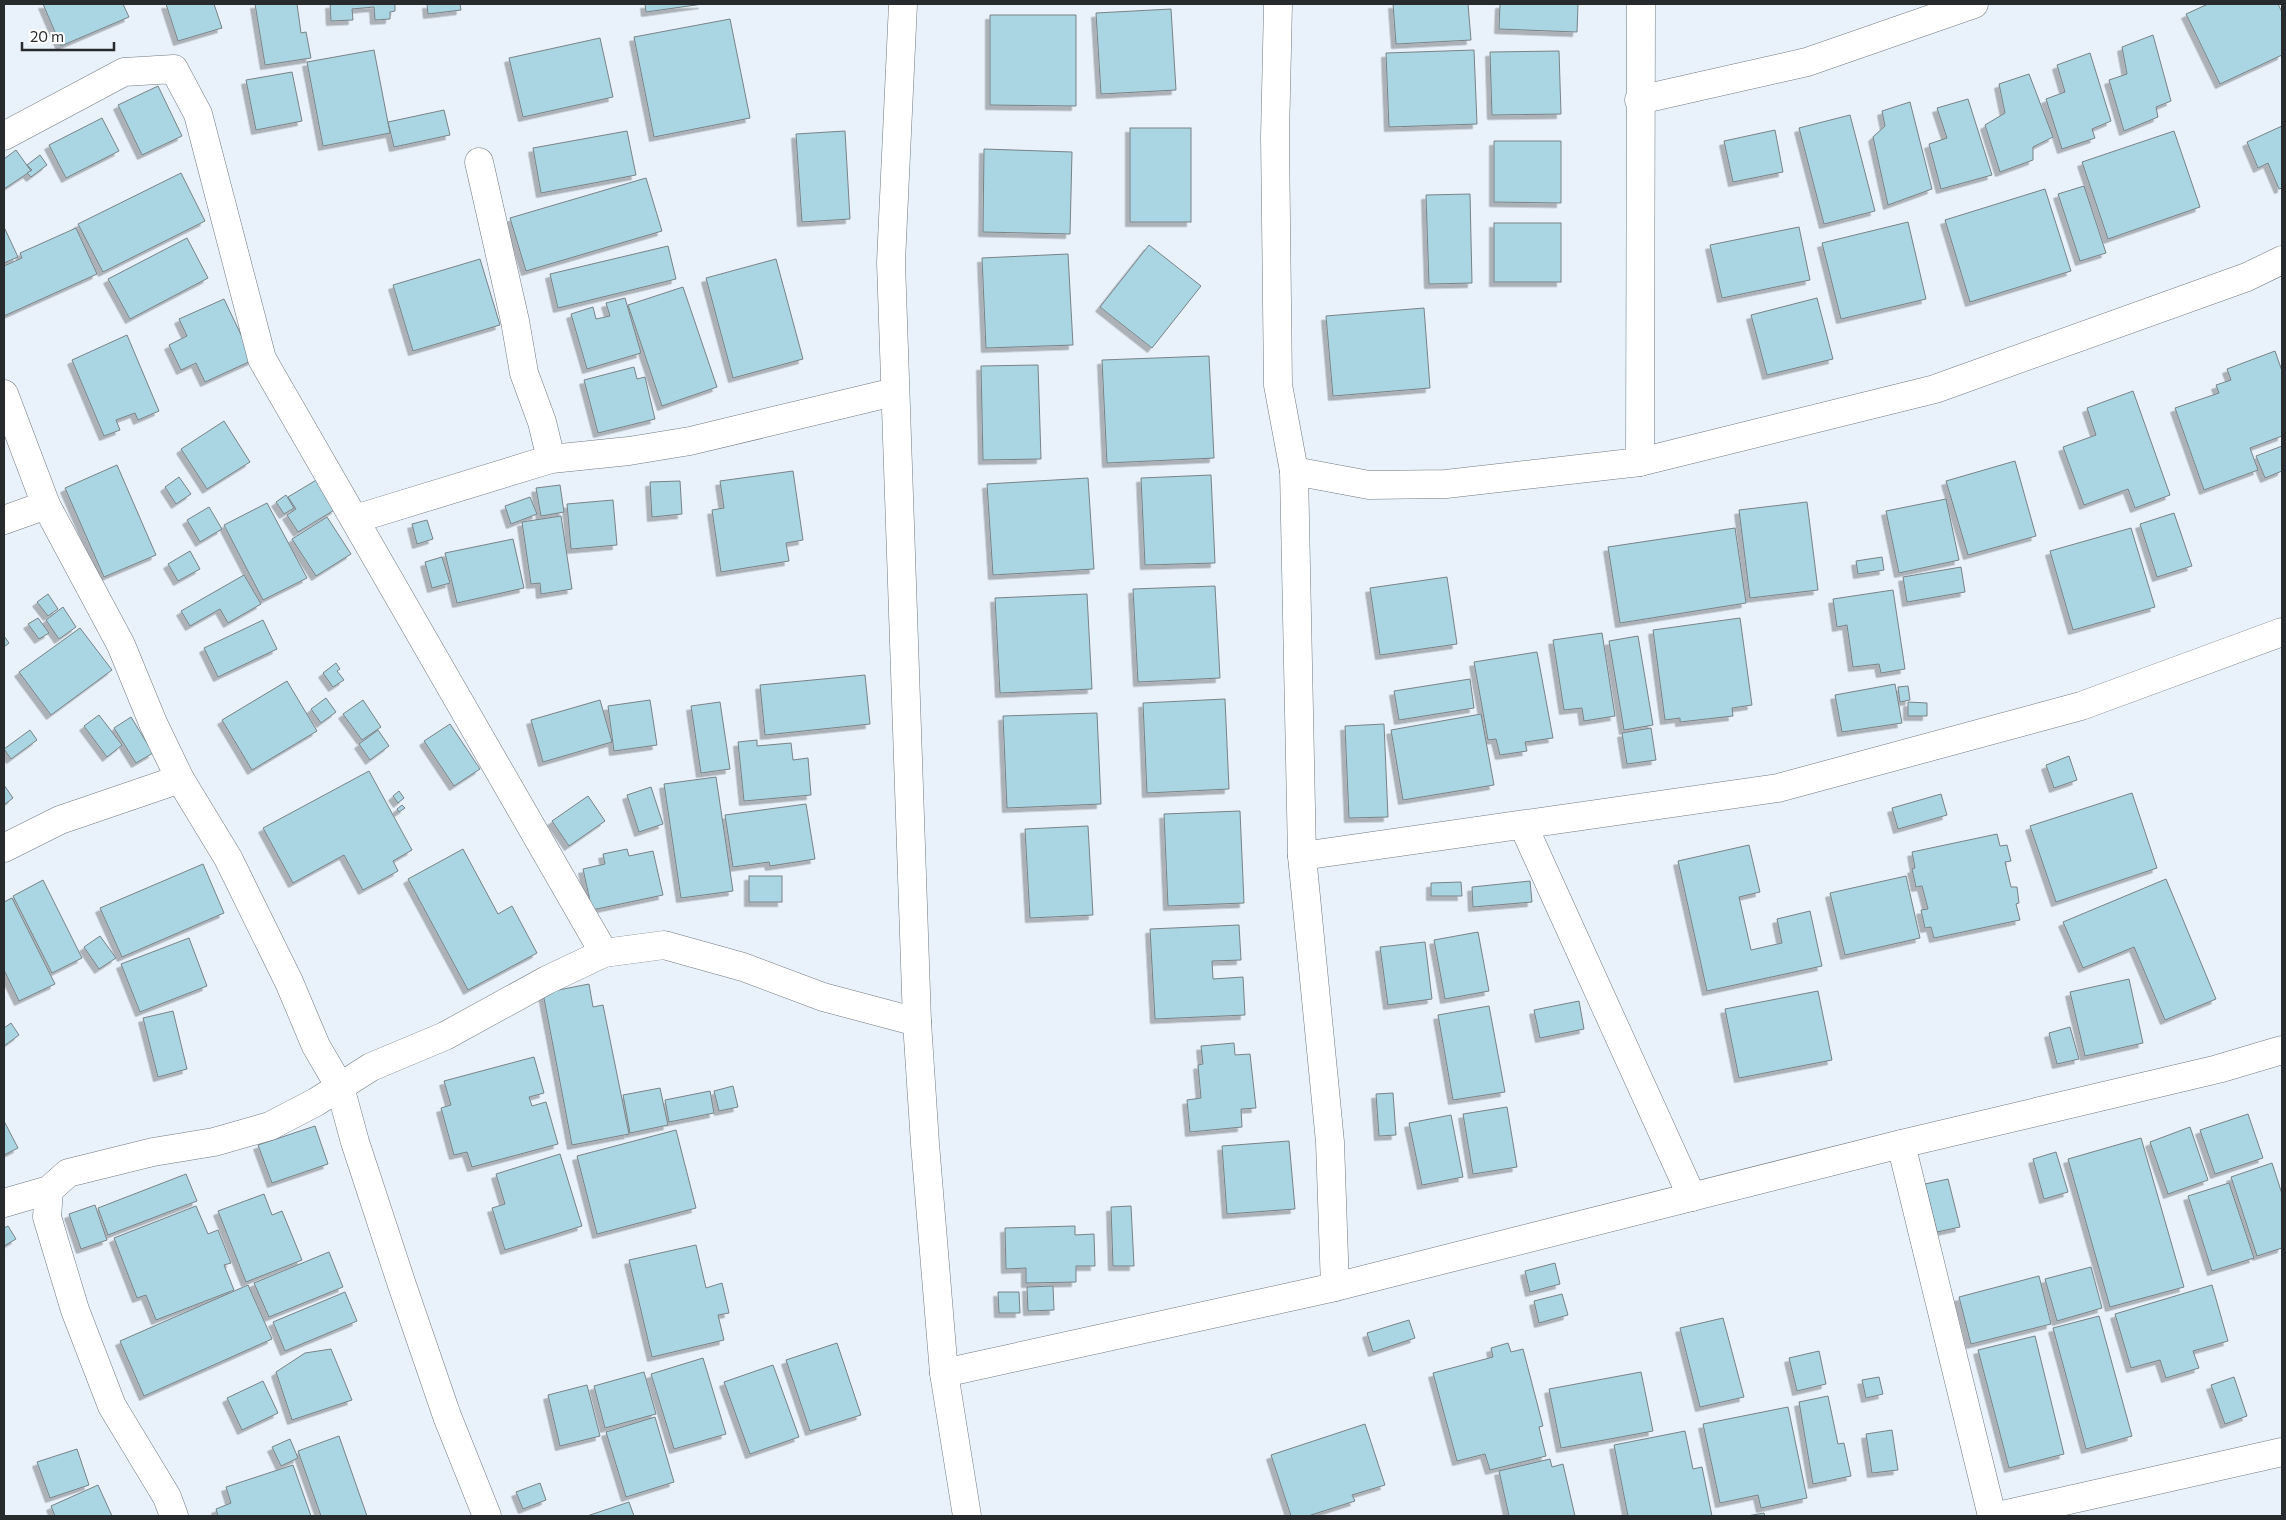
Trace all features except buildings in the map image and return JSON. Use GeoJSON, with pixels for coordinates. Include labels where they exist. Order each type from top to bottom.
{"type":"FeatureCollection","features":[{"type":"Feature","properties":{"kind":"street"},"geometry":{"type":"LineString","coordinates":[[903,4],[891,262],[917,1022],[924,1144],[944,1373],[967,1516]]}},
{"type":"Feature","properties":{"kind":"street"},"geometry":{"type":"LineString","coordinates":[[1278,4],[1275,137],[1278,384],[1294,471],[1302,856],[1330,1142],[1336,1287]]}},
{"type":"Feature","properties":{"kind":"street"},"geometry":{"type":"LineString","coordinates":[[1640,4],[1640,462]]}},
{"type":"Feature","properties":{"kind":"street"},"geometry":{"type":"LineString","coordinates":[[1639,100],[1807,62],[1974,4]]}},
{"type":"Feature","properties":{"kind":"street"},"geometry":{"type":"LineString","coordinates":[[4,136],[124,72],[174,69],[198,114],[262,359],[604,954]]}},
{"type":"Feature","properties":{"kind":"street"},"geometry":{"type":"LineString","coordinates":[[479,162],[515,321],[524,373],[542,422],[551,459]]}},
{"type":"Feature","properties":{"kind":"street"},"geometry":{"type":"LineString","coordinates":[[1294,471],[1369,485],[1446,484],[1640,462],[1935,389],[2246,277],[2282,260]]}},
{"type":"Feature","properties":{"kind":"street"},"geometry":{"type":"LineString","coordinates":[[355,519],[551,459],[629,451],[690,441],[894,392]]}},
{"type":"Feature","properties":{"kind":"street"},"geometry":{"type":"LineString","coordinates":[[4,394],[46,505],[121,644],[153,723],[180,779],[228,858],[289,982],[316,1046],[340,1087],[354,1142],[405,1294],[447,1416],[487,1516]]}},
{"type":"Feature","properties":{"kind":"street"},"geometry":{"type":"LineString","coordinates":[[4,520],[46,505]]}},
{"type":"Feature","properties":{"kind":"street"},"geometry":{"type":"LineString","coordinates":[[1302,856],[1778,788],[2081,706],[2282,632]]}},
{"type":"Feature","properties":{"kind":"street"},"geometry":{"type":"LineString","coordinates":[[4,848],[60,820],[180,779]]}},
{"type":"Feature","properties":{"kind":"street"},"geometry":{"type":"LineString","coordinates":[[1524,825],[1692,1197]]}},
{"type":"Feature","properties":{"kind":"street"},"geometry":{"type":"LineString","coordinates":[[4,1203],[49,1190],[68,1173],[152,1152],[214,1142],[270,1126],[340,1087],[371,1067],[445,1036],[548,980],[604,954],[664,945],[743,967],[823,997],[917,1022]]}},
{"type":"Feature","properties":{"kind":"street"},"geometry":{"type":"LineString","coordinates":[[944,1373],[1336,1287],[1902,1144],[2218,1069],[2282,1050]]}},
{"type":"Feature","properties":{"kind":"street"},"geometry":{"type":"LineString","coordinates":[[1902,1144],[1992,1516]]}},
{"type":"Feature","properties":{"kind":"street"},"geometry":{"type":"LineString","coordinates":[[49,1190],[47,1217],[74,1310],[112,1406],[167,1497],[174,1516]]}},
{"type":"Feature","properties":{"kind":"street"},"geometry":{"type":"LineString","coordinates":[[1998,1516],[2282,1452]]}}]}
